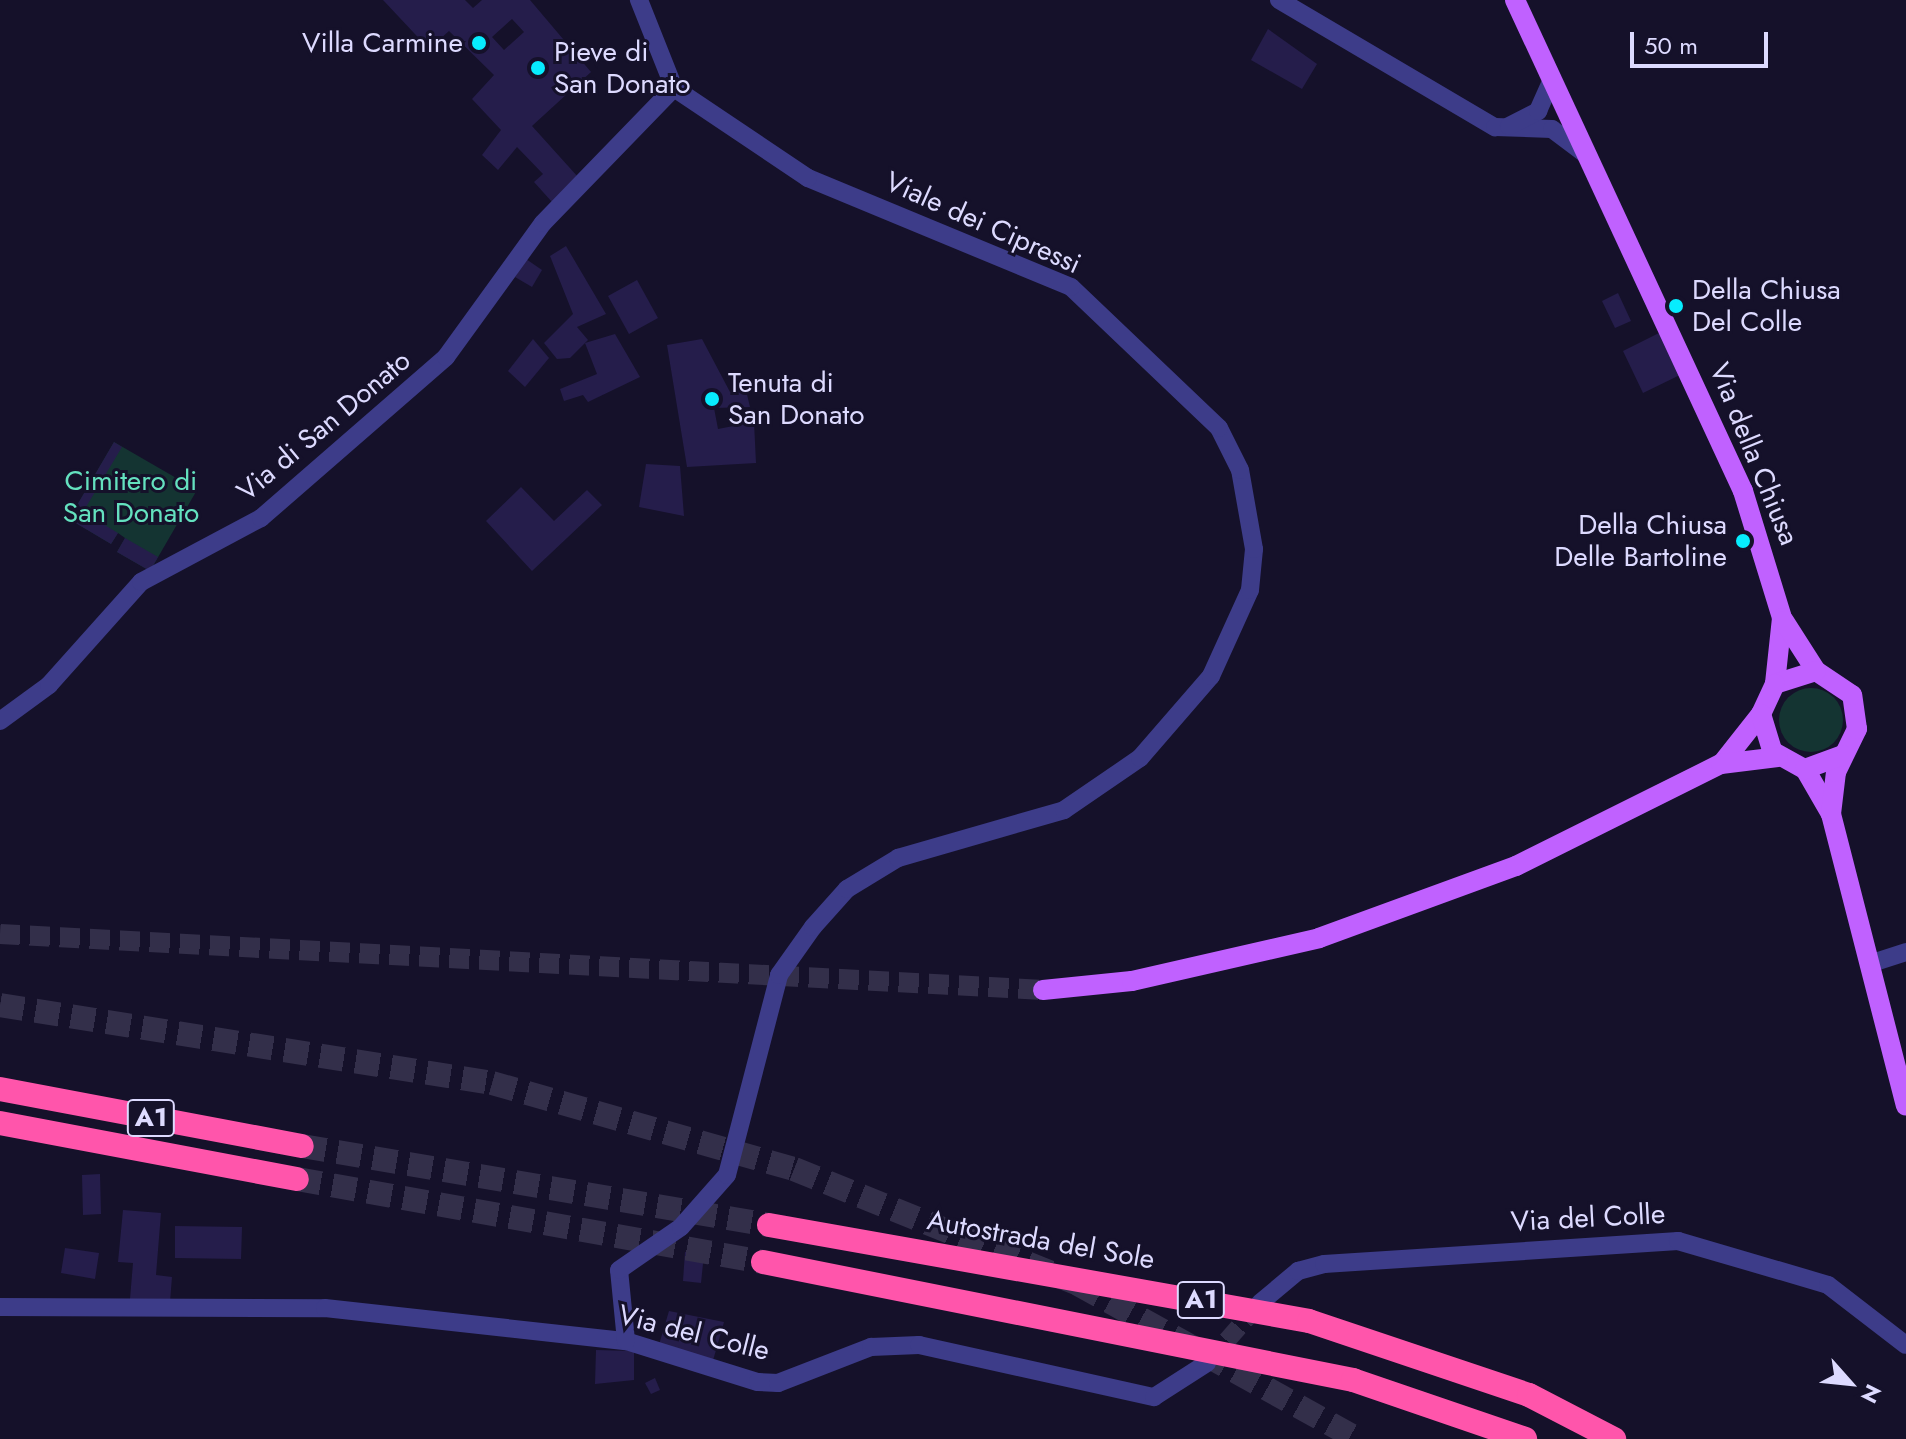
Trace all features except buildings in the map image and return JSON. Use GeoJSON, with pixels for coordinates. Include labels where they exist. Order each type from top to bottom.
{"type":"FeatureCollection","features":[{"type":"Feature","properties":{"kind":"highway","name":"A1"},"geometry":{"type":"LineString","coordinates":[[0,1089],[302,1146]]}},
{"type":"Feature","properties":{"kind":"highway","name":"A1"},"geometry":{"type":"LineString","coordinates":[[0,1123],[297,1179]]}},
{"type":"Feature","properties":{"kind":"highway","name":"Autostrada del Sole"},"geometry":{"type":"LineString","coordinates":[[769,1225],[1309,1321],[1529,1395],[1614,1439]]}},
{"type":"Feature","properties":{"kind":"highway","name":"A1"},"geometry":{"type":"LineString","coordinates":[[763,1262],[1324,1374],[1525,1439]]}},
{"type":"Feature","properties":{"kind":"main road"},"geometry":{"type":"LineString","coordinates":[[1515,0],[1589,158]]}},
{"type":"Feature","properties":{"kind":"main road","name":"Via della Chiusa"},"geometry":{"type":"LineString","coordinates":[[1589,158],[1743,491],[1782,618],[1816,671],[1845,685],[1857,707],[1857,729],[1843,755],[1831,814]]}},
{"type":"Feature","properties":{"kind":"main road","name":"Via della Chiusa"},"geometry":{"type":"LineString","coordinates":[[1721,764],[1761,714],[1775,684],[1782,618]]}},
{"type":"Feature","properties":{"kind":"main road"},"geometry":{"type":"LineString","coordinates":[[1775,684],[1816,671]]}},
{"type":"Feature","properties":{"kind":"main road"},"geometry":{"type":"LineString","coordinates":[[1761,714],[1763,735],[1778,757]]}},
{"type":"Feature","properties":{"kind":"main road"},"geometry":{"type":"LineString","coordinates":[[1043,990],[1196,969],[1392,914],[1516,866],[1721,764],[1778,757],[1805,769],[1843,755]]}},
{"type":"Feature","properties":{"kind":"main road","name":"Via della Chiusa"},"geometry":{"type":"LineString","coordinates":[[1805,769],[1831,814],[1906,1106]]}},
{"type":"Feature","properties":{"kind":"street"},"geometry":{"type":"LineString","coordinates":[[639,0],[674,88]]}},
{"type":"Feature","properties":{"kind":"street","name":"Via della Chiusa"},"geometry":{"type":"LineString","coordinates":[[1279,0],[1487,122],[1503,130],[1552,129],[1589,158]]}},
{"type":"Feature","properties":{"kind":"street"},"geometry":{"type":"LineString","coordinates":[[1487,122],[1505,126],[1529,118],[1547,99],[1552,79]]}},
{"type":"Feature","properties":{"kind":"street","name":"Via di San Donato"},"geometry":{"type":"LineString","coordinates":[[0,721],[49,685],[141,582],[261,518],[403,401],[499,292],[556,208],[674,88]]}},
{"type":"Feature","properties":{"kind":"street","name":"Viale dei Cipressi"},"geometry":{"type":"LineString","coordinates":[[626,1341],[619,1270],[681,1227],[727,1175],[779,975],[813,927],[847,889],[898,858],[1064,810],[1140,758],[1211,676],[1250,590],[1254,549],[1240,470],[1219,428],[1071,287],[808,178],[674,88]]}},
{"type":"Feature","properties":{"kind":"street"},"geometry":{"type":"LineString","coordinates":[[1869,964],[1906,952]]}},
{"type":"Feature","properties":{"kind":"street","name":"Via del Colle"},"geometry":{"type":"LineString","coordinates":[[1260,1303],[1298,1271],[1324,1264],[1678,1241],[1828,1285],[1906,1345]]}},
{"type":"Feature","properties":{"kind":"street","name":"Via del Colle"},"geometry":{"type":"LineString","coordinates":[[0,1307],[325,1308],[626,1341],[758,1382],[778,1383],[871,1347],[919,1345],[1154,1397],[1207,1363]]}},
{"type":"Feature","properties":{"kind":"green space","name":"Cimitero di San Donato"},"geometry":{"type":"Polygon","coordinates":[[[114,442],[197,490],[150,571],[117,552],[125,538],[118,533],[111,544],[69,519],[114,442]]]}},
{"type":"Feature","properties":{"kind":"green space"},"geometry":{"type":"Polygon","coordinates":[[[1811,688],[1834,697],[1843,720],[1834,743],[1811,752],[1788,743],[1779,720],[1788,697],[1811,688]]]}},
{"type":"Feature","properties":{"kind":"tunnel"},"geometry":{"type":"LineString","coordinates":[[0,934],[1043,990]]}},
{"type":"Feature","properties":{"kind":"tunnel"},"geometry":{"type":"LineString","coordinates":[[0,1005],[492,1083],[794,1169],[1078,1284],[1358,1439]]}},
{"type":"Feature","properties":{"kind":"tunnel"},"geometry":{"type":"LineString","coordinates":[[302,1146],[769,1225]]}},
{"type":"Feature","properties":{"kind":"tunnel"},"geometry":{"type":"LineString","coordinates":[[297,1179],[763,1262]]}},
{"type":"Feature","properties":{"kind":"tunnel"},"geometry":{"type":"LineString","coordinates":[[1209,1361],[1258,1305]]}},
{"type":"Feature","properties":{"kind":"place","name":"Villa Carmine"},"geometry":{"type":"Point","coordinates":[479,43]}},
{"type":"Feature","properties":{"kind":"place","name":"Pieve di San Donato"},"geometry":{"type":"Point","coordinates":[538,68]}},
{"type":"Feature","properties":{"kind":"place","name":"Della Chiusa Del Colle"},"geometry":{"type":"Point","coordinates":[1676,306]}},
{"type":"Feature","properties":{"kind":"place","name":"Tenuta di San Donato"},"geometry":{"type":"Point","coordinates":[712,399]}},
{"type":"Feature","properties":{"kind":"place","name":"Della Chiusa Delle Bartoline"},"geometry":{"type":"Point","coordinates":[1743,541]}}]}
